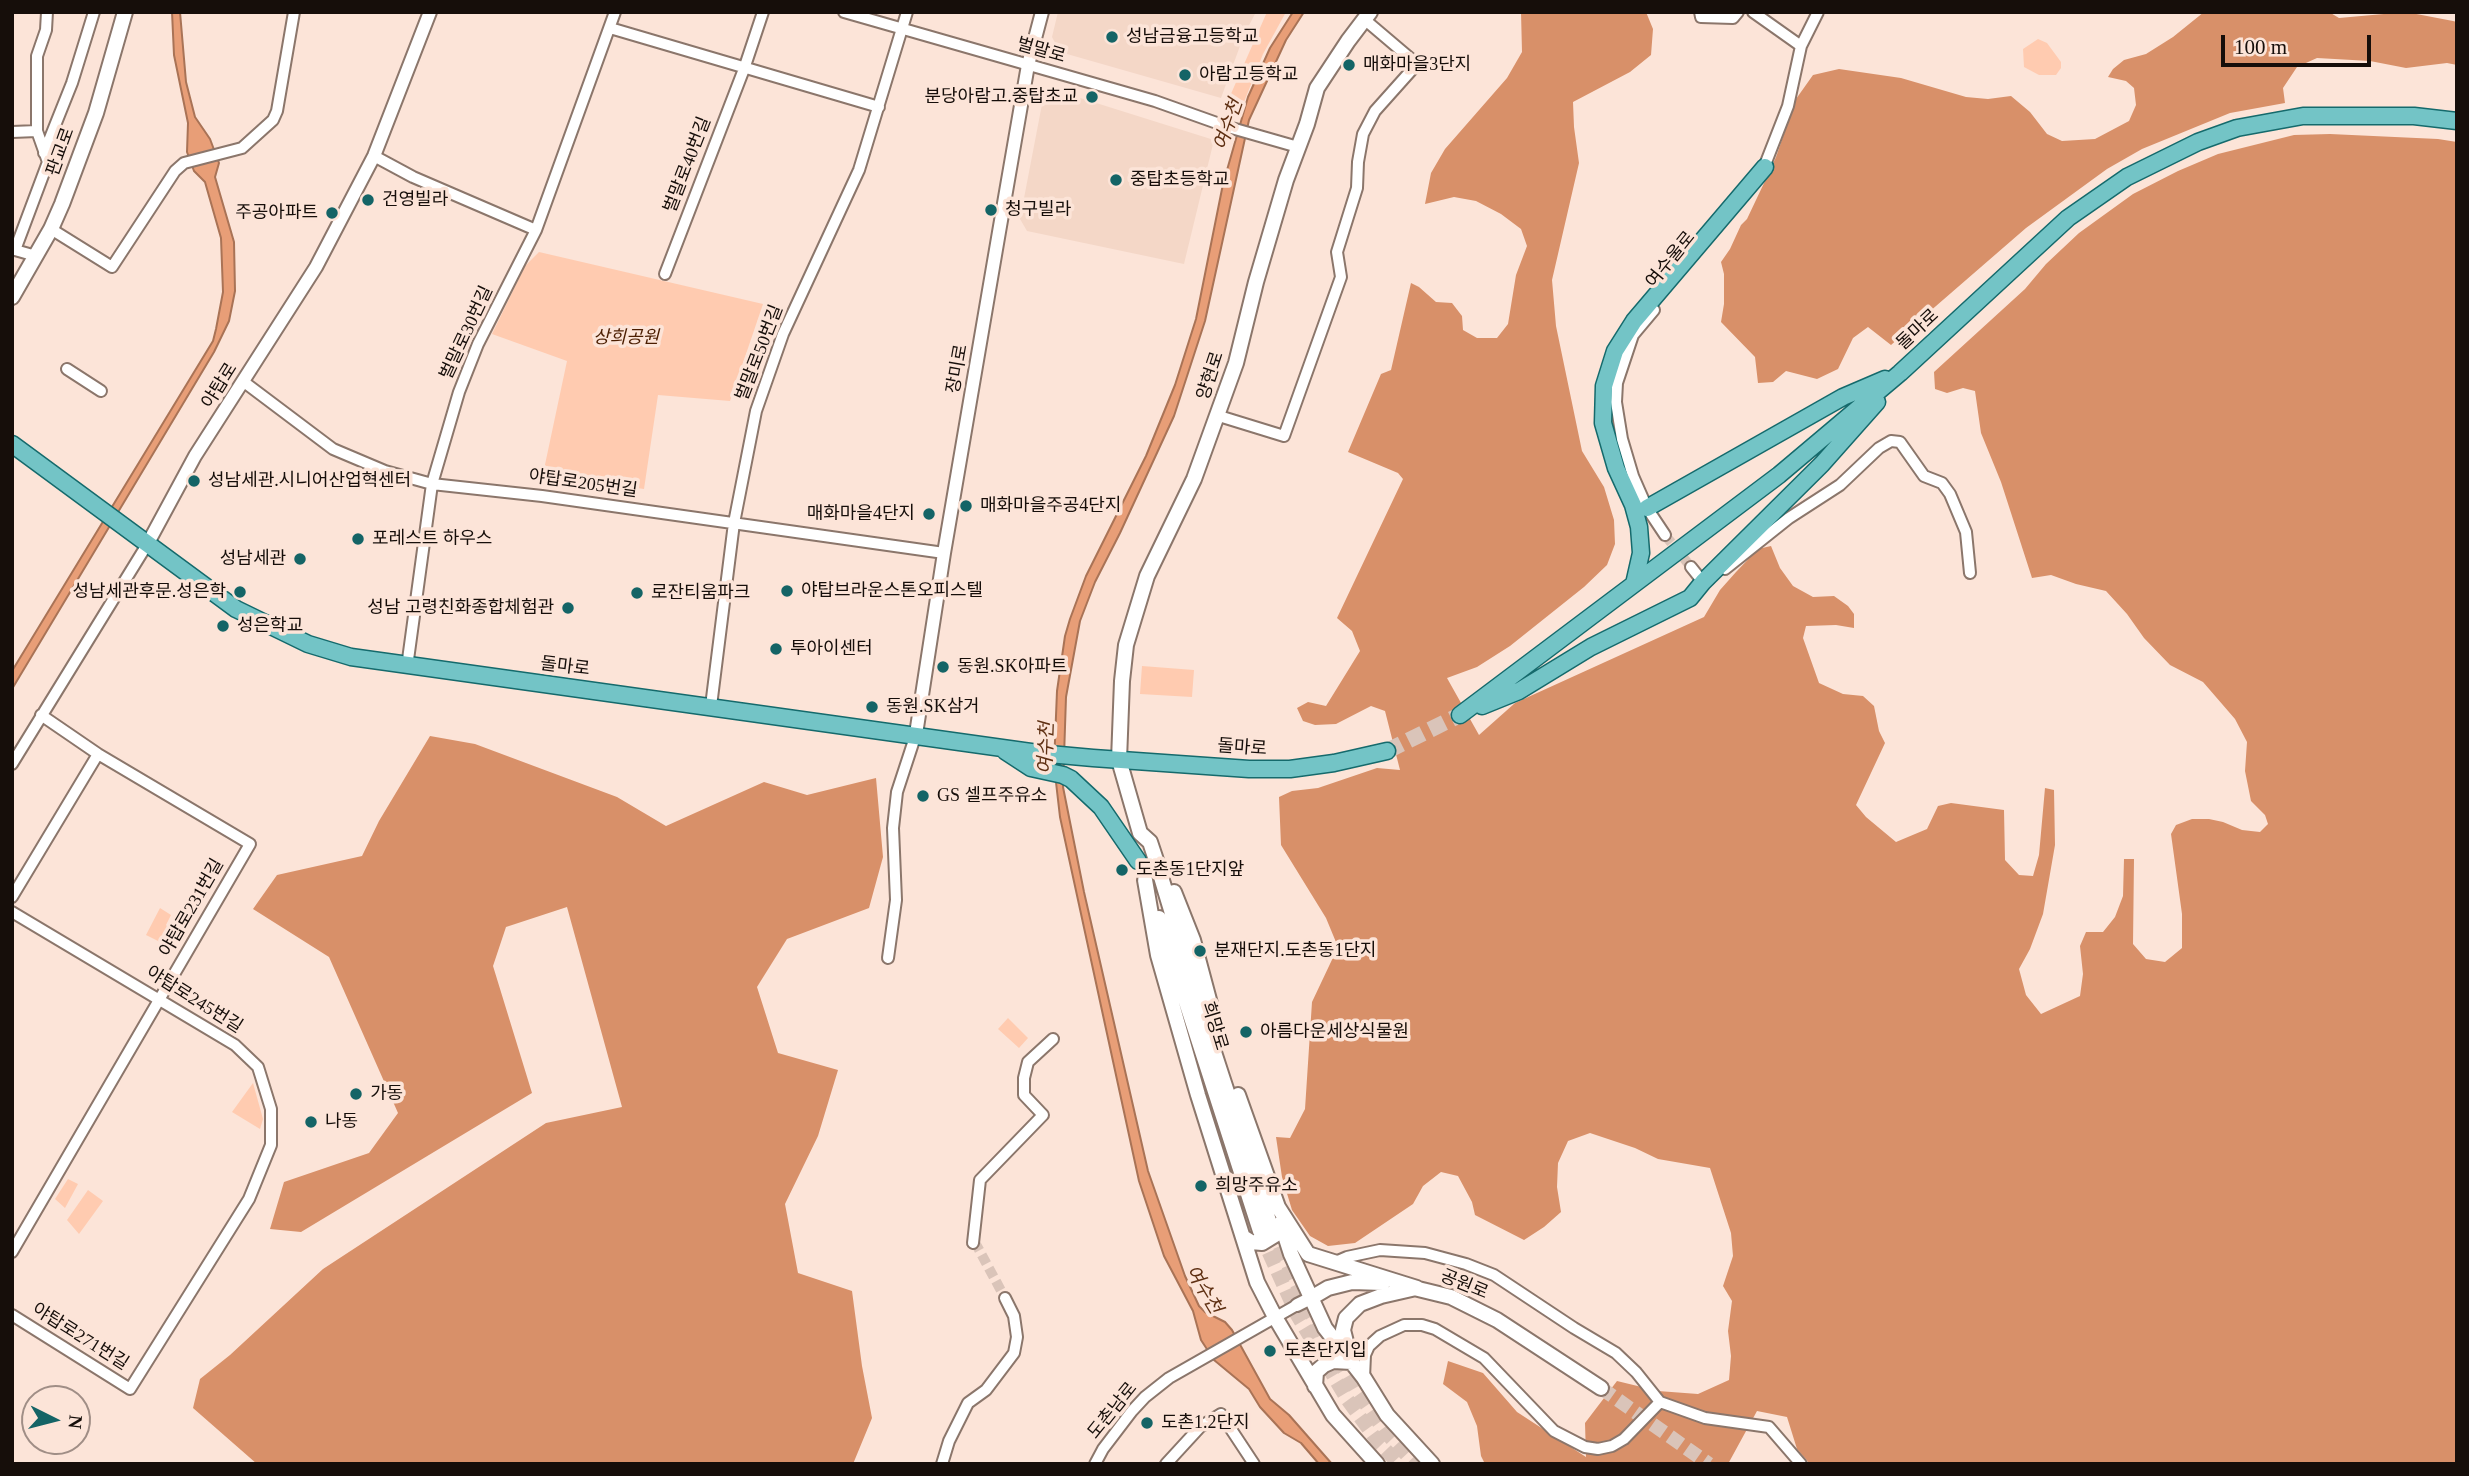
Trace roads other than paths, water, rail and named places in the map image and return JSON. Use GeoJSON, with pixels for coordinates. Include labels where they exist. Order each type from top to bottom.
{"type":"FeatureCollection","features":[{"type":"Feature","properties":{"kind":"main road","name":"판교로"},"geometry":{"type":"LineString","coordinates":[[12,297],[51,229],[96,113],[125,12]]}},
{"type":"Feature","properties":{"kind":"main road","name":"양현로"},"geometry":{"type":"LineString","coordinates":[[1119,760],[1126,645],[1147,576],[1194,479],[1219,416],[1286,180],[1317,88],[1367,16]]}},
{"type":"Feature","properties":{"kind":"main road","name":"돌마로"},"geometry":{"type":"LineString","coordinates":[[1703,582],[1690,598],[1591,646],[1519,691],[1460,715],[1779,475],[1900,373],[2068,218],[2127,177],[2198,142],[2237,128],[2303,116],[2414,116],[2457,121]]}},
{"type":"Feature","properties":{"kind":"main road"},"geometry":{"type":"LineString","coordinates":[[1633,584],[1641,553],[1639,527],[1633,505],[1616,468],[1603,424],[1604,386],[1615,351],[1634,321],[1765,167]]}},
{"type":"Feature","properties":{"kind":"main road"},"geometry":{"type":"LineString","coordinates":[[1647,508],[1843,397],[1900,373]]}},
{"type":"Feature","properties":{"kind":"main road"},"geometry":{"type":"LineString","coordinates":[[1703,582],[1822,464],[1900,373]]}},
{"type":"Feature","properties":{"kind":"main road","name":"돌마로"},"geometry":{"type":"LineString","coordinates":[[12,444],[236,608],[308,644],[351,657],[407,667],[711,706],[1038,753],[1093,758],[1249,769],[1290,769],[1334,763],[1387,751]]}},
{"type":"Feature","properties":{"kind":"main road"},"geometry":{"type":"LineString","coordinates":[[1000,747],[1031,768],[1071,779],[1101,807],[1139,861]]}},
{"type":"Feature","properties":{"kind":"main road","name":"희망로"},"geometry":{"type":"LineString","coordinates":[[1119,760],[1140,833],[1150,842],[1156,857],[1211,1043],[1270,1227]]}},
{"type":"Feature","properties":{"kind":"main road","name":"희망로"},"geometry":{"type":"LineString","coordinates":[[1140,833],[1136,846],[1145,880],[1270,1227]]}},
{"type":"Feature","properties":{"kind":"main road"},"geometry":{"type":"LineString","coordinates":[[1156,857],[1174,892],[1193,940],[1218,1034],[1278,1207],[1308,1254],[1418,1288]]}},
{"type":"Feature","properties":{"kind":"main road"},"geometry":{"type":"LineString","coordinates":[[1145,880],[1158,955],[1198,1095],[1257,1282],[1333,1415],[1377,1464]]}},
{"type":"Feature","properties":{"kind":"main road"},"geometry":{"type":"LineString","coordinates":[[1243,1237],[1251,1242],[1262,1243],[1275,1235],[1270,1227],[1263,1165]]}},
{"type":"Feature","properties":{"kind":"main road"},"geometry":{"type":"LineString","coordinates":[[1270,1227],[1291,1254],[1325,1328],[1364,1378]]}},
{"type":"Feature","properties":{"kind":"main road","name":"공원로"},"geometry":{"type":"LineString","coordinates":[[1311,1298],[1328,1288],[1352,1282],[1418,1288],[1451,1297],[1497,1320],[1601,1388]]}},
{"type":"Feature","properties":{"kind":"main road"},"geometry":{"type":"LineString","coordinates":[[1418,1288],[1381,1296],[1360,1304],[1346,1318],[1343,1329],[1347,1350],[1387,1415],[1432,1464]]}},
{"type":"Feature","properties":{"kind":"main road"},"geometry":{"type":"LineString","coordinates":[[1315,1386],[1316,1372],[1324,1365],[1333,1361],[1352,1362]]}},
{"type":"Feature","properties":{"kind":"street"},"geometry":{"type":"LineString","coordinates":[[36,256],[14,251],[48,162],[37,131],[37,57],[46,30],[47,12]]}},
{"type":"Feature","properties":{"kind":"street"},"geometry":{"type":"LineString","coordinates":[[44,153],[72,83],[94,12]]}},
{"type":"Feature","properties":{"kind":"street"},"geometry":{"type":"LineString","coordinates":[[51,229],[112,267],[175,171],[184,163],[242,148],[273,120],[277,111],[294,12]]}},
{"type":"Feature","properties":{"kind":"street","name":"야탑로"},"geometry":{"type":"LineString","coordinates":[[12,764],[148,543],[195,456],[316,267],[374,156],[430,12]]}},
{"type":"Feature","properties":{"kind":"street","name":"벌말로30번길"},"geometry":{"type":"LineString","coordinates":[[407,667],[432,484],[459,392],[473,356],[536,230],[615,12]]}},
{"type":"Feature","properties":{"kind":"street","name":"벌말로40번길"},"geometry":{"type":"LineString","coordinates":[[665,274],[744,69],[763,12]]}},
{"type":"Feature","properties":{"kind":"street","name":"벌말로"},"geometry":{"type":"LineString","coordinates":[[844,12],[1155,101],[1228,127],[1298,147]]}},
{"type":"Feature","properties":{"kind":"street","name":"벌말로50번길"},"geometry":{"type":"LineString","coordinates":[[711,706],[734,523],[756,411],[778,346],[859,170],[907,12]]}},
{"type":"Feature","properties":{"kind":"street","name":"장미로"},"geometry":{"type":"LineString","coordinates":[[916,734],[944,553],[1028,65],[1042,12]]}},
{"type":"Feature","properties":{"kind":"street"},"geometry":{"type":"LineString","coordinates":[[1700,12],[1701,16],[1733,18],[1738,12]]}},
{"type":"Feature","properties":{"kind":"street"},"geometry":{"type":"LineString","coordinates":[[1753,12],[1801,46]]}},
{"type":"Feature","properties":{"kind":"street","name":"여수울로"},"geometry":{"type":"LineString","coordinates":[[1665,535],[1647,508],[1633,476],[1617,418],[1617,383],[1625,355],[1633,335],[1723,224],[1765,167],[1788,106],[1801,46],[1818,12]]}},
{"type":"Feature","properties":{"kind":"street"},"geometry":{"type":"LineString","coordinates":[[1219,416],[1284,436],[1341,277],[1337,252],[1357,188],[1363,134],[1375,111],[1418,64],[1367,16]]}},
{"type":"Feature","properties":{"kind":"street"},"geometry":{"type":"LineString","coordinates":[[610,28],[878,107]]}},
{"type":"Feature","properties":{"kind":"street"},"geometry":{"type":"LineString","coordinates":[[12,132],[37,131]]}},
{"type":"Feature","properties":{"kind":"street"},"geometry":{"type":"LineString","coordinates":[[374,156],[413,177],[536,230]]}},
{"type":"Feature","properties":{"kind":"street"},"geometry":{"type":"LineString","coordinates":[[66,369],[101,391]]}},
{"type":"Feature","properties":{"kind":"street","name":"야탑로205번길"},"geometry":{"type":"LineString","coordinates":[[244,383],[333,449],[385,471],[432,484],[542,496],[944,553]]}},
{"type":"Feature","properties":{"kind":"street"},"geometry":{"type":"LineString","coordinates":[[1691,567],[1703,582],[1719,573],[1789,518],[1840,485],[1891,441],[1900,442],[1924,476],[1942,483],[1950,494],[1966,532],[1970,573]]}},
{"type":"Feature","properties":{"kind":"street","name":"야탑로231번길"},"geometry":{"type":"LineString","coordinates":[[12,1252],[250,844],[97,754],[41,715]]}},
{"type":"Feature","properties":{"kind":"street"},"geometry":{"type":"LineString","coordinates":[[888,958],[895,900],[892,828],[897,792],[916,734]]}},
{"type":"Feature","properties":{"kind":"street"},"geometry":{"type":"LineString","coordinates":[[12,897],[97,754]]}},
{"type":"Feature","properties":{"kind":"street","name":"야탑로245번길"},"geometry":{"type":"LineString","coordinates":[[12,912],[235,1045],[258,1067],[271,1108],[271,1144],[249,1199],[130,1389]]}},
{"type":"Feature","properties":{"kind":"street"},"geometry":{"type":"LineString","coordinates":[[973,1243],[980,1180],[1043,1115],[1024,1095],[1024,1078],[1028,1062],[1053,1039]]}},
{"type":"Feature","properties":{"kind":"street"},"geometry":{"type":"LineString","coordinates":[[1333,1263],[1380,1250],[1425,1253],[1494,1275],[1616,1353],[1636,1372],[1660,1402],[1705,1418],[1769,1427],[1801,1464]]}},
{"type":"Feature","properties":{"kind":"street"},"geometry":{"type":"LineString","coordinates":[[942,1464],[949,1441],[968,1403],[986,1390],[1014,1353],[1017,1336],[1014,1316],[1005,1298]]}},
{"type":"Feature","properties":{"kind":"street","name":"공원로"},"geometry":{"type":"LineString","coordinates":[[1297,1305],[1311,1298]]}},
{"type":"Feature","properties":{"kind":"street"},"geometry":{"type":"LineString","coordinates":[[1275,1317],[1297,1305]]}},
{"type":"Feature","properties":{"kind":"street","name":"야탑로271번길"},"geometry":{"type":"LineString","coordinates":[[12,1315],[130,1389]]}},
{"type":"Feature","properties":{"kind":"street","name":"도촌남로"},"geometry":{"type":"LineString","coordinates":[[1096,1464],[1114,1434],[1145,1396],[1169,1378],[1275,1317]]}},
{"type":"Feature","properties":{"kind":"street"},"geometry":{"type":"LineString","coordinates":[[1364,1378],[1365,1355],[1369,1346],[1380,1336],[1404,1325],[1422,1325],[1435,1329],[1484,1358],[1554,1431],[1585,1447],[1598,1449],[1612,1446],[1624,1439],[1660,1402]]}},
{"type":"Feature","properties":{"kind":"street"},"geometry":{"type":"LineString","coordinates":[[1166,1464],[1200,1427],[1221,1414],[1250,1463]]}},
{"type":"Feature","properties":{"kind":"tunnel"},"geometry":{"type":"LineString","coordinates":[[1665,535],[1691,567]]}},
{"type":"Feature","properties":{"kind":"tunnel"},"geometry":{"type":"LineString","coordinates":[[1387,751],[1460,715]]}},
{"type":"Feature","properties":{"kind":"tunnel"},"geometry":{"type":"LineString","coordinates":[[1271,1227],[1308,1309],[1357,1392],[1387,1434],[1415,1464]]}},
{"type":"Feature","properties":{"kind":"tunnel"},"geometry":{"type":"LineString","coordinates":[[1260,1233],[1297,1315],[1347,1399],[1378,1442],[1399,1464]]}},
{"type":"Feature","properties":{"kind":"tunnel"},"geometry":{"type":"LineString","coordinates":[[973,1243],[1005,1298]]}},
{"type":"Feature","properties":{"kind":"tunnel"},"geometry":{"type":"LineString","coordinates":[[1601,1388],[1709,1464]]}},
{"type":"Feature","properties":{"kind":"place","name":"성남금융고등학교"},"geometry":{"type":"Point","coordinates":[1112,37]}},
{"type":"Feature","properties":{"kind":"place","name":"매화마을3단지"},"geometry":{"type":"Point","coordinates":[1349,65]}},
{"type":"Feature","properties":{"kind":"place","name":"아람고등학교"},"geometry":{"type":"Point","coordinates":[1185,75]}},
{"type":"Feature","properties":{"kind":"place","name":"분당아람고.중탑초교"},"geometry":{"type":"Point","coordinates":[1092,97]}},
{"type":"Feature","properties":{"kind":"place","name":"중탑초등학교"},"geometry":{"type":"Point","coordinates":[1116,180]}},
{"type":"Feature","properties":{"kind":"place","name":"건영빌라"},"geometry":{"type":"Point","coordinates":[368,200]}},
{"type":"Feature","properties":{"kind":"place","name":"청구빌라"},"geometry":{"type":"Point","coordinates":[991,210]}},
{"type":"Feature","properties":{"kind":"place","name":"주공아파트"},"geometry":{"type":"Point","coordinates":[332,213]}},
{"type":"Feature","properties":{"kind":"place","name":"성남세관.시니어산업혁센터"},"geometry":{"type":"Point","coordinates":[194,481]}},
{"type":"Feature","properties":{"kind":"place","name":"매화마을주공4단지"},"geometry":{"type":"Point","coordinates":[966,506]}},
{"type":"Feature","properties":{"kind":"place","name":"매화마을4단지"},"geometry":{"type":"Point","coordinates":[929,514]}},
{"type":"Feature","properties":{"kind":"place","name":"포레스트 하우스"},"geometry":{"type":"Point","coordinates":[358,539]}},
{"type":"Feature","properties":{"kind":"place","name":"성남세관"},"geometry":{"type":"Point","coordinates":[300,559]}},
{"type":"Feature","properties":{"kind":"place","name":"야탑브라운스톤오피스텔"},"geometry":{"type":"Point","coordinates":[787,591]}},
{"type":"Feature","properties":{"kind":"place","name":"성남세관후문.성은학"},"geometry":{"type":"Point","coordinates":[240,592]}},
{"type":"Feature","properties":{"kind":"place","name":"로잔티움파크"},"geometry":{"type":"Point","coordinates":[637,593]}},
{"type":"Feature","properties":{"kind":"place","name":"성남 고령친화종합체험관"},"geometry":{"type":"Point","coordinates":[568,608]}},
{"type":"Feature","properties":{"kind":"place","name":"성은학교"},"geometry":{"type":"Point","coordinates":[223,626]}},
{"type":"Feature","properties":{"kind":"place","name":"투아이센터"},"geometry":{"type":"Point","coordinates":[776,649]}},
{"type":"Feature","properties":{"kind":"place","name":"동원.SK아파트"},"geometry":{"type":"Point","coordinates":[943,667]}},
{"type":"Feature","properties":{"kind":"place","name":"동원.SK삼거"},"geometry":{"type":"Point","coordinates":[872,707]}},
{"type":"Feature","properties":{"kind":"place","name":"GS 셀프주유소"},"geometry":{"type":"Point","coordinates":[923,796]}},
{"type":"Feature","properties":{"kind":"place","name":"도촌동1단지앞"},"geometry":{"type":"Point","coordinates":[1122,870]}},
{"type":"Feature","properties":{"kind":"place","name":"분재단지.도촌동1단지"},"geometry":{"type":"Point","coordinates":[1200,951]}},
{"type":"Feature","properties":{"kind":"place","name":"아름다운세상식물원"},"geometry":{"type":"Point","coordinates":[1246,1032]}},
{"type":"Feature","properties":{"kind":"place","name":"가동"},"geometry":{"type":"Point","coordinates":[356,1094]}},
{"type":"Feature","properties":{"kind":"place","name":"나동"},"geometry":{"type":"Point","coordinates":[311,1122]}},
{"type":"Feature","properties":{"kind":"place","name":"희망주유소"},"geometry":{"type":"Point","coordinates":[1201,1186]}},
{"type":"Feature","properties":{"kind":"place","name":"도촌단지입"},"geometry":{"type":"Point","coordinates":[1270,1351]}},
{"type":"Feature","properties":{"kind":"place","name":"도촌1.2단지"},"geometry":{"type":"Point","coordinates":[1147,1423]}},
{"type":"Feature","properties":{"kind":"water label","name":"여수천"},"geometry":{"type":"Point","coordinates":[1229,125]}},
{"type":"Feature","properties":{"kind":"water label","name":"여수천"},"geometry":{"type":"Point","coordinates":[1047,748]}},
{"type":"Feature","properties":{"kind":"water label","name":"여수천"},"geometry":{"type":"Point","coordinates":[1203,1290]}},
{"type":"Feature","properties":{"kind":"park label","name":"상희공원"},"geometry":{"type":"Point","coordinates":[626,338]}}]}
